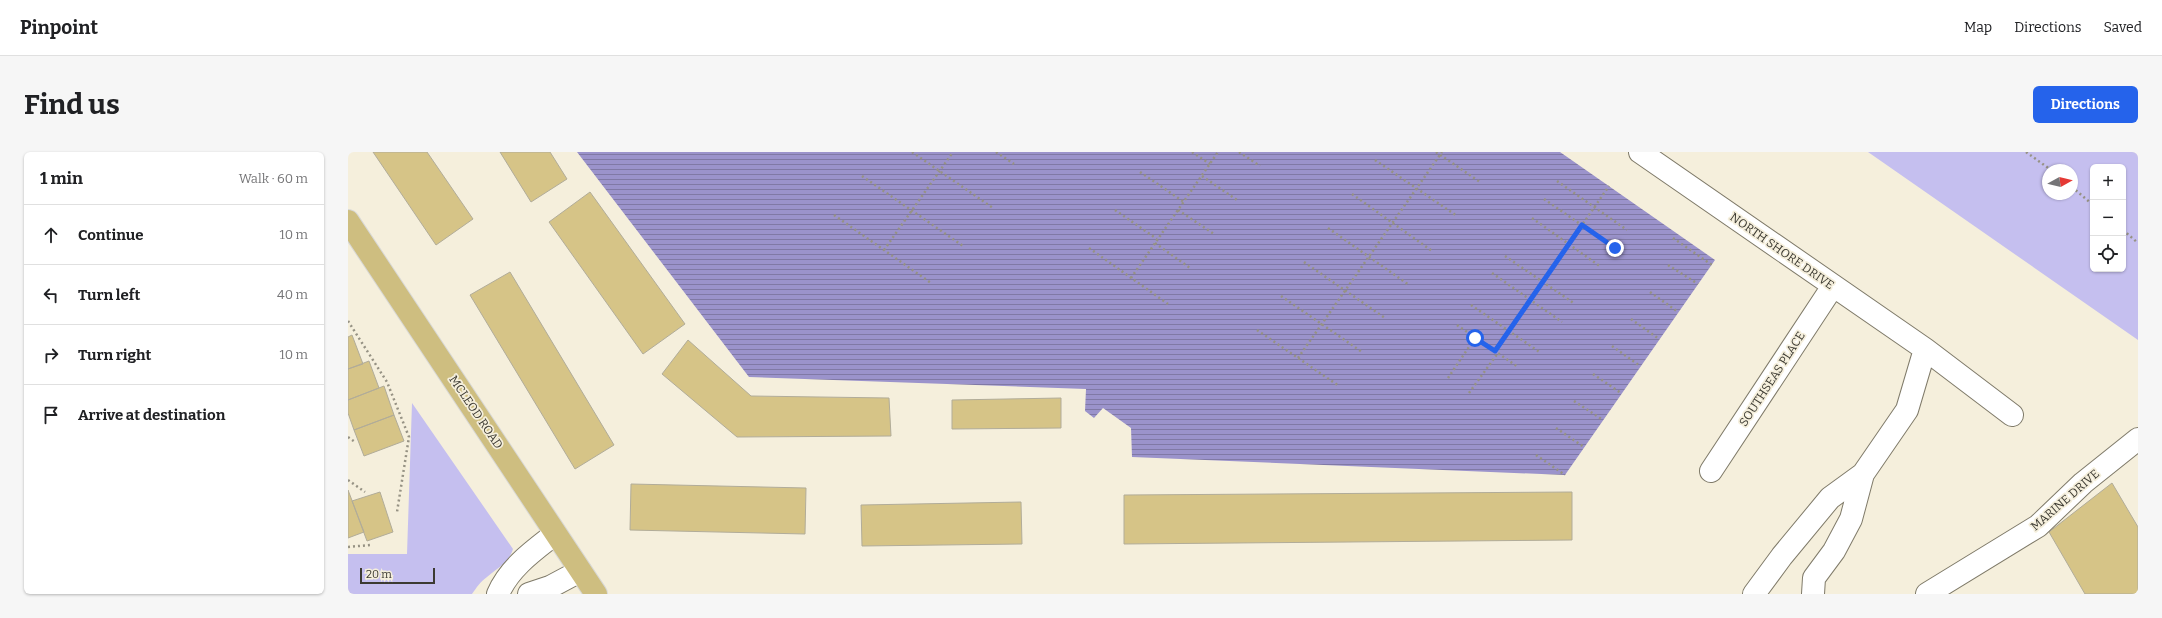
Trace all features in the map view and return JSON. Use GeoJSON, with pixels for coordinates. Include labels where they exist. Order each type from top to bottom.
{"type":"FeatureCollection","features":[{"type":"Feature","properties":{"kind":"main road","name":"MCLEOD ROAD"},"geometry":{"type":"LineString","coordinates":[[348,221],[596,594]]}},
{"type":"Feature","properties":{"kind":"street","name":"NORTH SHORE DRIVE"},"geometry":{"type":"LineString","coordinates":[[1640,152],[1924,349],[2012,415]]}},
{"type":"Feature","properties":{"kind":"street","name":"SOUTHSEAS PLACE"},"geometry":{"type":"LineString","coordinates":[[1711,471],[1833,286]]}},
{"type":"Feature","properties":{"kind":"street"},"geometry":{"type":"LineString","coordinates":[[1754,594],[1782,556],[1830,498],[1863,474],[1907,410],[1924,349]]}},
{"type":"Feature","properties":{"kind":"street","name":"MARINE DRIVE"},"geometry":{"type":"LineString","coordinates":[[1927,594],[2038,526],[2082,483],[2138,439]]}},
{"type":"Feature","properties":{"kind":"street"},"geometry":{"type":"LineString","coordinates":[[1813,594],[1814,578],[1834,551],[1851,520],[1863,474]]}},
{"type":"Feature","properties":{"kind":"street"},"geometry":{"type":"LineString","coordinates":[[498,594],[503,581],[527,556],[555,534]]}},
{"type":"Feature","properties":{"kind":"street"},"geometry":{"type":"LineString","coordinates":[[529,594],[550,587],[580,571]]}},
{"type":"Feature","properties":{"kind":"path"},"geometry":{"type":"LineString","coordinates":[[912,152],[993,208]]}},
{"type":"Feature","properties":{"kind":"path"},"geometry":{"type":"LineString","coordinates":[[884,250],[953,152]]}},
{"type":"Feature","properties":{"kind":"path"},"geometry":{"type":"LineString","coordinates":[[996,152],[1014,164]]}},
{"type":"Feature","properties":{"kind":"path"},"geometry":{"type":"LineString","coordinates":[[1192,152],[1210,164]]}},
{"type":"Feature","properties":{"kind":"path"},"geometry":{"type":"LineString","coordinates":[[1131,278],[1218,152]]}},
{"type":"Feature","properties":{"kind":"path"},"geometry":{"type":"LineString","coordinates":[[1239,152],[1260,166]]}},
{"type":"Feature","properties":{"kind":"path"},"geometry":{"type":"LineString","coordinates":[[1436,152],[1441,153],[1480,182]]}},
{"type":"Feature","properties":{"kind":"path"},"geometry":{"type":"LineString","coordinates":[[2026,152],[2043,164]]}},
{"type":"Feature","properties":{"kind":"path"},"geometry":{"type":"LineString","coordinates":[[1298,358],[1441,153]]}},
{"type":"Feature","properties":{"kind":"path"},"geometry":{"type":"LineString","coordinates":[[1375,160],[1457,216]]}},
{"type":"Feature","properties":{"kind":"path"},"geometry":{"type":"LineString","coordinates":[[1140,172],[1184,202]]}},
{"type":"Feature","properties":{"kind":"path"},"geometry":{"type":"LineString","coordinates":[[862,176],[963,246]]}},
{"type":"Feature","properties":{"kind":"path"},"geometry":{"type":"LineString","coordinates":[[1202,176],[1237,200]]}},
{"type":"Feature","properties":{"kind":"path"},"geometry":{"type":"LineString","coordinates":[[1557,181],[1627,230]]}},
{"type":"Feature","properties":{"kind":"path"},"geometry":{"type":"LineString","coordinates":[[1469,393],[1497,352],[1509,331],[1609,186]]}},
{"type":"Feature","properties":{"kind":"path"},"geometry":{"type":"LineString","coordinates":[[2078,192],[2090,202]]}},
{"type":"Feature","properties":{"kind":"path"},"geometry":{"type":"LineString","coordinates":[[1352,194],[1432,251]]}},
{"type":"Feature","properties":{"kind":"path"},"geometry":{"type":"LineString","coordinates":[[1544,199],[1615,248]]}},
{"type":"Feature","properties":{"kind":"path"},"geometry":{"type":"LineString","coordinates":[[1115,210],[1158,240]]}},
{"type":"Feature","properties":{"kind":"path"},"geometry":{"type":"LineString","coordinates":[[1178,210],[1214,234]]}},
{"type":"Feature","properties":{"kind":"path"},"geometry":{"type":"LineString","coordinates":[[834,215],[931,283]]}},
{"type":"Feature","properties":{"kind":"path"},"geometry":{"type":"LineString","coordinates":[[1532,218],[1601,267]]}},
{"type":"Feature","properties":{"kind":"path"},"geometry":{"type":"LineString","coordinates":[[1328,228],[1408,285]]}},
{"type":"Feature","properties":{"kind":"path"},"geometry":{"type":"LineString","coordinates":[[2126,233],[2138,243]]}},
{"type":"Feature","properties":{"kind":"path"},"geometry":{"type":"LineString","coordinates":[[1673,238],[1712,265]]}},
{"type":"Feature","properties":{"kind":"path"},"geometry":{"type":"LineString","coordinates":[[1155,243],[1190,268]]}},
{"type":"Feature","properties":{"kind":"path"},"geometry":{"type":"LineString","coordinates":[[1089,248],[1168,304]]}},
{"type":"Feature","properties":{"kind":"path"},"geometry":{"type":"LineString","coordinates":[[1505,256],[1575,304]]}},
{"type":"Feature","properties":{"kind":"path"},"geometry":{"type":"LineString","coordinates":[[1304,262],[1385,318]]}},
{"type":"Feature","properties":{"kind":"path"},"geometry":{"type":"LineString","coordinates":[[1668,265],[1698,284]]}},
{"type":"Feature","properties":{"kind":"path"},"geometry":{"type":"LineString","coordinates":[[1492,274],[1562,322]]}},
{"type":"Feature","properties":{"kind":"path"},"geometry":{"type":"LineString","coordinates":[[1650,292],[1678,312]]}},
{"type":"Feature","properties":{"kind":"path"},"geometry":{"type":"LineString","coordinates":[[1280,296],[1362,352]]}},
{"type":"Feature","properties":{"kind":"path"},"geometry":{"type":"LineString","coordinates":[[1471,305],[1541,353]]}},
{"type":"Feature","properties":{"kind":"path"},"geometry":{"type":"LineString","coordinates":[[1631,319],[1659,339]]}},
{"type":"Feature","properties":{"kind":"path"},"geometry":{"type":"LineString","coordinates":[[348,321],[387,382],[409,437],[396,512]]}},
{"type":"Feature","properties":{"kind":"path"},"geometry":{"type":"LineString","coordinates":[[1457,325],[1518,367]]}},
{"type":"Feature","properties":{"kind":"path"},"geometry":{"type":"LineString","coordinates":[[1257,330],[1339,386]]}},
{"type":"Feature","properties":{"kind":"path"},"geometry":{"type":"LineString","coordinates":[[1448,378],[1475,338]]}},
{"type":"Feature","properties":{"kind":"path"},"geometry":{"type":"LineString","coordinates":[[1612,346],[1640,366]]}},
{"type":"Feature","properties":{"kind":"path"},"geometry":{"type":"LineString","coordinates":[[1593,374],[1621,393]]}},
{"type":"Feature","properties":{"kind":"path"},"geometry":{"type":"LineString","coordinates":[[1574,401],[1602,420]]}},
{"type":"Feature","properties":{"kind":"path"},"geometry":{"type":"LineString","coordinates":[[1556,428],[1584,447]]}},
{"type":"Feature","properties":{"kind":"path"},"geometry":{"type":"LineString","coordinates":[[348,437],[355,442]]}},
{"type":"Feature","properties":{"kind":"path"},"geometry":{"type":"LineString","coordinates":[[1536,455],[1565,475]]}},
{"type":"Feature","properties":{"kind":"path"},"geometry":{"type":"LineString","coordinates":[[348,480],[366,492]]}},
{"type":"Feature","properties":{"kind":"path"},"geometry":{"type":"LineString","coordinates":[[348,547],[370,545]]}},
{"type":"Feature","properties":{"kind":"shaded area"},"geometry":{"type":"Polygon","coordinates":[[[577,152],[1560,152],[1715,260],[1565,475],[1132,457],[1131,428],[1103,408],[1094,418],[1085,411],[1086,389],[749,377],[577,152]]]}},
{"type":"Feature","properties":{"kind":"shaded area"},"geometry":{"type":"Polygon","coordinates":[[[1868,152],[2138,152],[2138,340],[1868,152]]]}},
{"type":"Feature","properties":{"kind":"shaded area"},"geometry":{"type":"Polygon","coordinates":[[[412,403],[513,549],[506,562],[483,580],[472,594],[348,594],[348,554],[407,554],[412,403]]]}},
{"type":"Feature","properties":{"kind":"building"},"geometry":{"type":"Polygon","coordinates":[[[373,152],[427,152],[473,219],[436,245],[373,152]]]}},
{"type":"Feature","properties":{"kind":"building"},"geometry":{"type":"Polygon","coordinates":[[[500,152],[550,152],[567,179],[531,202],[500,152]]]}},
{"type":"Feature","properties":{"kind":"building"},"geometry":{"type":"Polygon","coordinates":[[[590,192],[685,324],[643,354],[549,222],[590,192]]]}},
{"type":"Feature","properties":{"kind":"building"},"geometry":{"type":"Polygon","coordinates":[[[510,272],[614,445],[575,469],[470,295],[510,272]]]}},
{"type":"Feature","properties":{"kind":"building"},"geometry":{"type":"Polygon","coordinates":[[[352,335],[363,364],[348,369],[348,337],[352,335]]]}},
{"type":"Feature","properties":{"kind":"building"},"geometry":{"type":"Polygon","coordinates":[[[688,340],[751,396],[889,398],[891,436],[737,437],[662,374],[688,340]]]}},
{"type":"Feature","properties":{"kind":"building"},"geometry":{"type":"Polygon","coordinates":[[[369,361],[379,388],[348,400],[348,369],[369,361]]]}},
{"type":"Feature","properties":{"kind":"building"},"geometry":{"type":"Polygon","coordinates":[[[384,386],[394,415],[354,430],[348,413],[348,400],[384,386]]]}},
{"type":"Feature","properties":{"kind":"building"},"geometry":{"type":"Polygon","coordinates":[[[1061,398],[1061,428],[952,429],[952,400],[1061,398]]]}},
{"type":"Feature","properties":{"kind":"building"},"geometry":{"type":"Polygon","coordinates":[[[394,415],[404,441],[364,456],[354,430],[394,415]]]}},
{"type":"Feature","properties":{"kind":"building"},"geometry":{"type":"Polygon","coordinates":[[[2112,483],[2138,527],[2138,594],[2085,594],[2049,532],[2112,483]]]}},
{"type":"Feature","properties":{"kind":"building"},"geometry":{"type":"Polygon","coordinates":[[[631,484],[806,488],[805,534],[630,530],[631,484]]]}},
{"type":"Feature","properties":{"kind":"building"},"geometry":{"type":"Polygon","coordinates":[[[348,490],[364,532],[348,538],[348,490]]]}},
{"type":"Feature","properties":{"kind":"building"},"geometry":{"type":"Polygon","coordinates":[[[380,492],[393,532],[367,541],[352,501],[380,492]]]}},
{"type":"Feature","properties":{"kind":"building"},"geometry":{"type":"Polygon","coordinates":[[[1572,492],[1572,540],[1124,544],[1124,495],[1572,492]]]}},
{"type":"Feature","properties":{"kind":"building"},"geometry":{"type":"Polygon","coordinates":[[[1021,502],[1022,544],[862,546],[861,505],[1021,502]]]}},
{"type":"Feature","properties":{"kind":"route"},"geometry":{"type":"LineString","coordinates":[[1475,338],[1495,351],[1582,225],[1615,248]]}}]}
